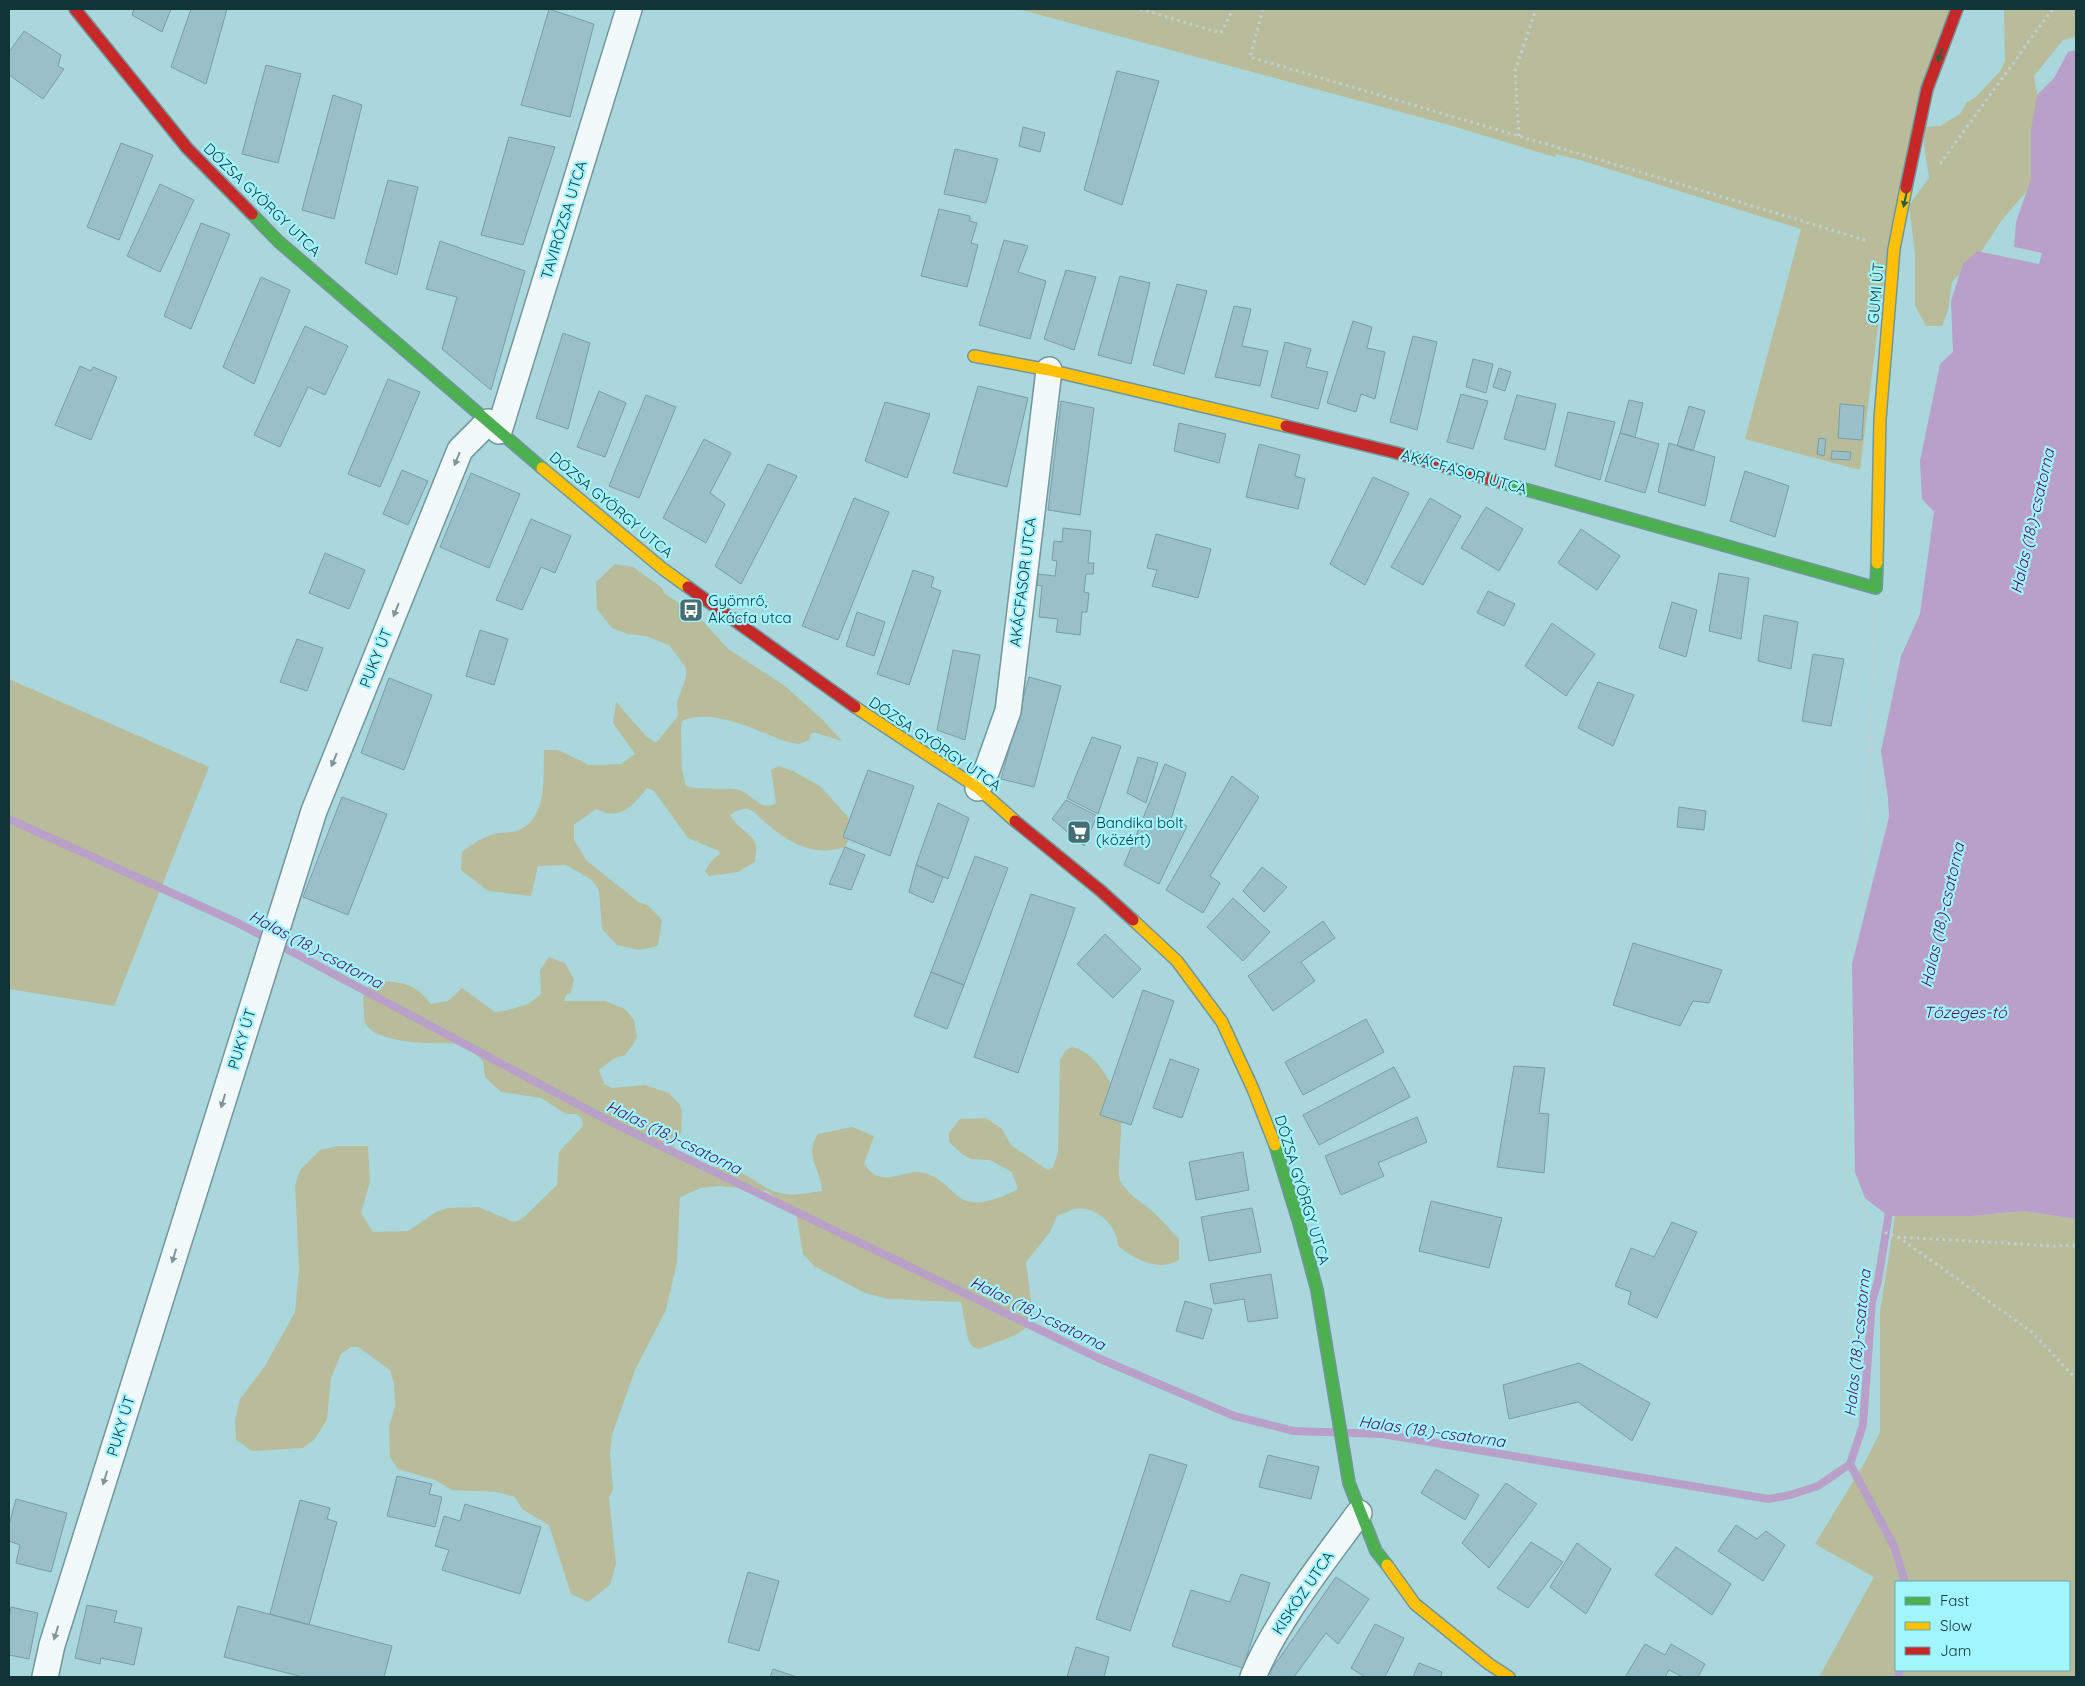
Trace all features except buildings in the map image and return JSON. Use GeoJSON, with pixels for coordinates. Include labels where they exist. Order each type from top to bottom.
{"type":"FeatureCollection","features":[{"type":"Feature","properties":{"kind":"main road","name":"DÓZSA GYÖRGY UTCA"},"geometry":{"type":"LineString","coordinates":[[75,9],[187,148],[278,241],[494,427],[662,568],[835,694],[978,788],[1022,827],[1101,891],[1177,961],[1222,1022],[1253,1089],[1277,1151],[1317,1290],[1349,1483],[1359,1513],[1376,1551],[1416,1604],[1489,1664],[1509,1677]]}},
{"type":"Feature","properties":{"kind":"main road","name":"GUMI ÚT"},"geometry":{"type":"LineString","coordinates":[[1876,588],[1880,419],[1894,249],[1928,90],[1957,9]]}},
{"type":"Feature","properties":{"kind":"main road","name":"AKÁCFASOR UTCA"},"geometry":{"type":"LineString","coordinates":[[974,356],[1049,370],[1393,452],[1876,588]]}},
{"type":"Feature","properties":{"kind":"street","name":"TAVIRÓZSA UTCA"},"geometry":{"type":"LineString","coordinates":[[494,427],[506,406],[630,9]]}},
{"type":"Feature","properties":{"kind":"street","name":"AKÁCFASOR UTCA"},"geometry":{"type":"LineString","coordinates":[[978,788],[987,770],[1008,711],[1049,370]]}},
{"type":"Feature","properties":{"kind":"street","name":"PUKY ÚT"},"geometry":{"type":"LineString","coordinates":[[45,1677],[58,1626],[314,811],[460,450],[494,427]]}},
{"type":"Feature","properties":{"kind":"street","name":"KISKÖZ UTCA"},"geometry":{"type":"LineString","coordinates":[[1253,1677],[1262,1656],[1296,1602],[1359,1513]]}},
{"type":"Feature","properties":{"kind":"path"},"geometry":{"type":"LineString","coordinates":[[1140,9],[1221,32],[1232,9]]}},
{"type":"Feature","properties":{"kind":"path"},"geometry":{"type":"LineString","coordinates":[[1263,9],[1250,57],[1894,249]]}},
{"type":"Feature","properties":{"kind":"path"},"geometry":{"type":"LineString","coordinates":[[1519,136],[1515,71],[1536,9]]}},
{"type":"Feature","properties":{"kind":"path"},"geometry":{"type":"LineString","coordinates":[[1936,170],[2051,11],[2056,9]]}},
{"type":"Feature","properties":{"kind":"path"},"geometry":{"type":"LineString","coordinates":[[1876,588],[1864,890],[1846,961],[1845,1177],[1877,1230],[1898,1236],[2055,1246],[2076,1245]]}},
{"type":"Feature","properties":{"kind":"path"},"geometry":{"type":"LineString","coordinates":[[1898,1236],[2032,1332],[2076,1379]]}},
{"type":"Feature","properties":{"kind":"green space"},"geometry":{"type":"Polygon","coordinates":[[[1018,9],[1957,9],[1887,254],[1860,470],[1745,439],[1801,229],[1580,160],[1556,154],[1555,157],[1449,125],[1018,9]]]}},
{"type":"Feature","properties":{"kind":"green space"},"geometry":{"type":"Polygon","coordinates":[[[2004,9],[2076,9],[2076,37],[2063,40],[2034,76],[2049,165],[2002,220],[1981,252],[1952,282],[1948,310],[1942,326],[1926,326],[1915,305],[1915,254],[1909,205],[1929,178],[1924,145],[1925,127],[1940,126],[1960,114],[1967,102],[1976,97],[2001,70],[2005,61],[2004,9]]]}},
{"type":"Feature","properties":{"kind":"green space"},"geometry":{"type":"Polygon","coordinates":[[[615,564],[633,567],[662,588],[664,593],[700,618],[728,649],[785,686],[823,720],[842,741],[811,733],[809,740],[799,744],[787,742],[735,722],[708,717],[694,717],[682,721],[681,727],[682,770],[686,786],[742,791],[759,803],[767,806],[776,803],[771,770],[778,766],[793,771],[820,786],[848,817],[852,832],[845,847],[834,850],[813,849],[794,843],[751,810],[741,810],[730,815],[736,824],[755,842],[755,862],[738,872],[709,876],[705,871],[712,860],[720,854],[719,851],[688,838],[654,791],[647,788],[631,806],[619,813],[605,813],[596,809],[574,825],[574,840],[587,861],[640,903],[648,905],[662,920],[658,946],[639,950],[617,945],[602,929],[599,890],[592,880],[566,865],[538,866],[531,896],[488,891],[461,870],[462,852],[466,849],[489,836],[519,830],[535,816],[542,795],[544,750],[558,750],[589,765],[621,764],[635,754],[613,723],[616,702],[646,736],[656,743],[678,716],[677,702],[686,677],[686,668],[669,645],[646,636],[628,634],[612,628],[597,609],[596,582],[615,564]]]}},
{"type":"Feature","properties":{"kind":"green space"},"geometry":{"type":"Polygon","coordinates":[[[9,679],[209,767],[114,1006],[9,989],[9,679]]]}},
{"type":"Feature","properties":{"kind":"green space"},"geometry":{"type":"Polygon","coordinates":[[[549,957],[565,963],[574,979],[571,993],[566,995],[564,1001],[605,1001],[625,1009],[634,1020],[637,1037],[632,1046],[625,1055],[613,1059],[599,1070],[604,1084],[612,1088],[645,1085],[669,1093],[680,1105],[682,1114],[681,1133],[673,1146],[678,1153],[693,1162],[739,1172],[767,1188],[787,1194],[822,1191],[812,1156],[814,1142],[818,1134],[852,1127],[874,1136],[864,1164],[875,1175],[894,1177],[912,1172],[925,1173],[939,1180],[959,1197],[973,1202],[987,1201],[1015,1191],[1018,1189],[1012,1172],[990,1160],[971,1159],[962,1154],[949,1142],[949,1133],[960,1119],[986,1118],[1002,1129],[1011,1145],[1048,1170],[1053,1167],[1058,1152],[1060,1060],[1065,1051],[1072,1047],[1083,1051],[1092,1058],[1107,1077],[1117,1100],[1121,1122],[1120,1180],[1130,1194],[1152,1211],[1179,1239],[1179,1260],[1163,1265],[1155,1265],[1140,1260],[1118,1246],[1117,1239],[1110,1225],[1098,1214],[1091,1210],[1070,1210],[1057,1216],[1050,1232],[1026,1262],[1034,1322],[1016,1335],[979,1349],[972,1346],[968,1339],[961,1302],[888,1299],[865,1293],[814,1266],[803,1254],[796,1213],[767,1191],[719,1186],[701,1188],[680,1197],[677,1262],[666,1310],[635,1370],[612,1435],[610,1454],[613,1490],[609,1497],[616,1564],[610,1585],[588,1602],[571,1594],[549,1525],[522,1509],[515,1497],[497,1492],[452,1490],[435,1480],[398,1469],[390,1457],[389,1427],[395,1406],[394,1383],[390,1370],[358,1347],[351,1347],[341,1354],[331,1378],[327,1419],[315,1439],[303,1448],[252,1451],[236,1440],[235,1420],[240,1399],[265,1366],[295,1312],[299,1268],[295,1185],[300,1170],[320,1150],[338,1146],[368,1146],[370,1182],[361,1213],[373,1232],[408,1231],[436,1212],[448,1208],[478,1207],[514,1222],[523,1218],[557,1185],[559,1152],[583,1126],[582,1119],[577,1114],[566,1114],[541,1098],[501,1092],[485,1077],[483,1061],[464,1044],[410,1042],[382,1036],[372,1030],[364,1021],[363,1000],[365,993],[378,980],[401,983],[419,991],[431,1004],[448,1001],[462,988],[495,1012],[507,1010],[531,1002],[541,994],[540,970],[549,957]]]}},
{"type":"Feature","properties":{"kind":"green space"},"geometry":{"type":"Polygon","coordinates":[[[2024,1211],[2076,1219],[2076,1677],[1819,1677],[1874,1577],[1815,1544],[1865,1462],[1880,1432],[1880,1312],[1895,1216],[1972,1216],[2024,1211]]]}},
{"type":"Feature","properties":{"kind":"water","name":"Tőzeges-tó"},"geometry":{"type":"Polygon","coordinates":[[[2076,50],[2076,1219],[2024,1211],[1972,1216],[1888,1216],[1865,1198],[1855,1172],[1852,964],[1889,817],[1881,751],[1901,656],[1920,614],[1934,512],[1922,499],[1920,461],[1940,364],[1953,352],[1951,301],[1963,264],[1977,251],[2039,264],[2042,253],[2014,247],[2016,222],[2031,179],[2031,130],[2037,95],[2054,78],[2068,52],[2076,50]]]}},
{"type":"Feature","properties":{"kind":"waterway","name":"Halas (18.)-csatorna"},"geometry":{"type":"LineString","coordinates":[[9,819],[238,923],[609,1121],[1098,1358],[1234,1416],[1294,1431],[1382,1434],[1769,1499],[1790,1495],[1818,1486],[1850,1464],[1863,1425],[1872,1301],[1878,1281],[1890,1206]]}},
{"type":"Feature","properties":{"kind":"waterway"},"geometry":{"type":"LineString","coordinates":[[1850,1464],[1894,1546],[1905,1581]]}},
{"type":"Feature","properties":{"kind":"waterway"},"geometry":{"type":"LineString","coordinates":[[1898,1677],[1900,1671]]}},
{"type":"Feature","properties":{"kind":"traffic: fast"},"geometry":{"type":"LineString","coordinates":[[252,214],[278,241],[542,468]]}},
{"type":"Feature","properties":{"kind":"traffic: fast"},"geometry":{"type":"LineString","coordinates":[[1503,483],[1876,588],[1877,563]]}},
{"type":"Feature","properties":{"kind":"traffic: fast"},"geometry":{"type":"LineString","coordinates":[[1275,1145],[1317,1290],[1349,1483],[1376,1551],[1387,1565]]}},
{"type":"Feature","properties":{"kind":"traffic: slow"},"geometry":{"type":"LineString","coordinates":[[1877,563],[1880,419],[1894,249],[1906,188]]}},
{"type":"Feature","properties":{"kind":"traffic: slow"},"geometry":{"type":"LineString","coordinates":[[974,356],[1049,370],[1286,426]]}},
{"type":"Feature","properties":{"kind":"traffic: slow"},"geometry":{"type":"LineString","coordinates":[[542,468],[663,569],[688,587]]}},
{"type":"Feature","properties":{"kind":"traffic: slow"},"geometry":{"type":"LineString","coordinates":[[855,707],[978,788],[1015,821]]}},
{"type":"Feature","properties":{"kind":"traffic: slow"},"geometry":{"type":"LineString","coordinates":[[1133,920],[1177,961],[1222,1022],[1253,1089],[1275,1145]]}},
{"type":"Feature","properties":{"kind":"traffic: slow"},"geometry":{"type":"LineString","coordinates":[[1387,1565],[1415,1604],[1489,1664],[1509,1677]]}},
{"type":"Feature","properties":{"kind":"traffic: jam"},"geometry":{"type":"LineString","coordinates":[[75,9],[187,148],[252,214]]}},
{"type":"Feature","properties":{"kind":"traffic: jam"},"geometry":{"type":"LineString","coordinates":[[1906,188],[1927,89],[1957,9]]}},
{"type":"Feature","properties":{"kind":"traffic: jam"},"geometry":{"type":"LineString","coordinates":[[1286,426],[1393,452],[1503,483]]}},
{"type":"Feature","properties":{"kind":"traffic: jam"},"geometry":{"type":"LineString","coordinates":[[688,587],[855,707]]}},
{"type":"Feature","properties":{"kind":"traffic: jam"},"geometry":{"type":"LineString","coordinates":[[1015,821],[1101,891],[1133,920]]}},
{"type":"Feature","properties":{"kind":"place","name":"Gyömrő, Akácfa utca"},"geometry":{"type":"Point","coordinates":[691,610]}},
{"type":"Feature","properties":{"kind":"place","name":"Bandika bolt (közért)"},"geometry":{"type":"Point","coordinates":[1079,832]}}]}
